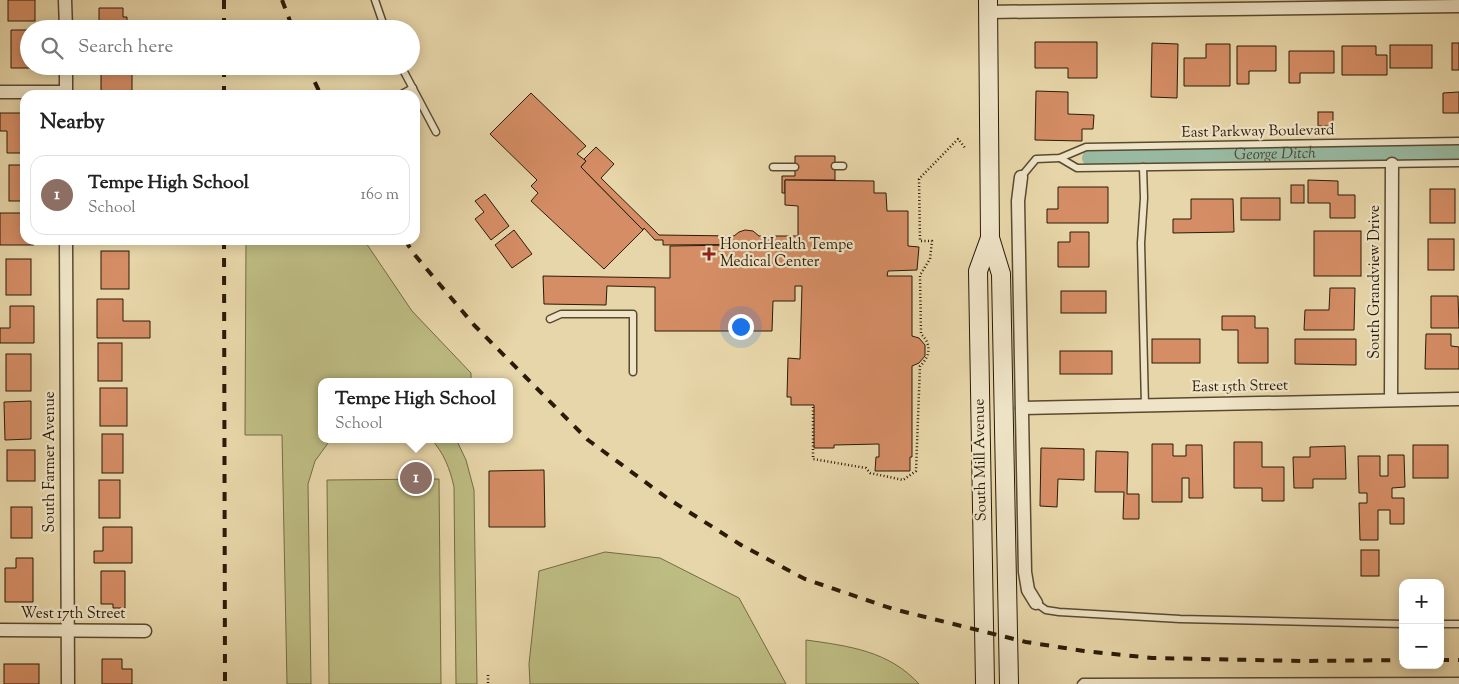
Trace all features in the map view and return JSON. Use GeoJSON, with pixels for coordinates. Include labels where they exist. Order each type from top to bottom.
{"type":"FeatureCollection","features":[{"type":"Feature","properties":{"kind":"main road","name":"South Mill Avenue"},"geometry":{"type":"LineString","coordinates":[[988,6],[990,238],[1001,274],[1009,684]]}},
{"type":"Feature","properties":{"kind":"main road","name":"South Mill Avenue"},"geometry":{"type":"LineString","coordinates":[[985,684],[978,271],[990,238]]}},
{"type":"Feature","properties":{"kind":"street"},"geometry":{"type":"LineString","coordinates":[[65,0],[66,20]]}},
{"type":"Feature","properties":{"kind":"street"},"geometry":{"type":"LineString","coordinates":[[988,6],[1459,6]]}},
{"type":"Feature","properties":{"kind":"street"},"geometry":{"type":"LineString","coordinates":[[66,75],[66,90]]}},
{"type":"Feature","properties":{"kind":"street"},"geometry":{"type":"LineString","coordinates":[[0,92],[20,92]]}},
{"type":"Feature","properties":{"kind":"street","name":"South Grandview Drive"},"geometry":{"type":"LineString","coordinates":[[1392,164],[1392,400]]}},
{"type":"Feature","properties":{"kind":"street"},"geometry":{"type":"LineString","coordinates":[[1021,177],[1018,200],[1025,572],[1028,590],[1036,604]]}},
{"type":"Feature","properties":{"kind":"street","name":"South Farmer Avenue"},"geometry":{"type":"LineString","coordinates":[[66,245],[68,684]]}},
{"type":"Feature","properties":{"kind":"street","name":"East 15th Street"},"geometry":{"type":"LineString","coordinates":[[1022,408],[1459,399]]}},
{"type":"Feature","properties":{"kind":"street","name":"West 17th Street"},"geometry":{"type":"LineString","coordinates":[[0,630],[145,631]]}},
{"type":"Feature","properties":{"kind":"lane"},"geometry":{"type":"LineString","coordinates":[[374,0],[382,20]]}},
{"type":"Feature","properties":{"kind":"lane"},"geometry":{"type":"LineString","coordinates":[[406,75],[413,88],[409,90]]}},
{"type":"Feature","properties":{"kind":"lane"},"geometry":{"type":"LineString","coordinates":[[420,101],[436,132]]}},
{"type":"Feature","properties":{"kind":"lane","name":"East Parkway Boulevard"},"geometry":{"type":"LineString","coordinates":[[1021,177],[1036,159],[1060,158],[1086,148],[1459,142]]}},
{"type":"Feature","properties":{"kind":"lane","name":"East Parkway Boulevard"},"geometry":{"type":"LineString","coordinates":[[1060,158],[1077,168],[1459,163]]}},
{"type":"Feature","properties":{"kind":"lane"},"geometry":{"type":"LineString","coordinates":[[835,166],[843,166]]}},
{"type":"Feature","properties":{"kind":"lane"},"geometry":{"type":"LineString","coordinates":[[773,167],[795,167]]}},
{"type":"Feature","properties":{"kind":"lane"},"geometry":{"type":"LineString","coordinates":[[1143,167],[1144,198],[1141,243],[1145,406]]}},
{"type":"Feature","properties":{"kind":"lane"},"geometry":{"type":"LineString","coordinates":[[550,319],[561,314],[633,314],[633,372]]}},
{"type":"Feature","properties":{"kind":"lane"},"geometry":{"type":"LineString","coordinates":[[1036,604],[1046,610],[1059,612],[1170,618],[1399,624]]}},
{"type":"Feature","properties":{"kind":"lane"},"geometry":{"type":"LineString","coordinates":[[1444,624],[1459,624]]}},
{"type":"Feature","properties":{"kind":"lane"},"geometry":{"type":"LineString","coordinates":[[1081,684],[1083,682],[1459,680]]}},
{"type":"Feature","properties":{"kind":"path"},"geometry":{"type":"LineString","coordinates":[[812,407],[813,459],[866,468],[870,474],[903,480],[916,471],[920,366],[928,355],[929,350],[926,339],[921,334],[920,275],[930,259],[932,241],[920,241],[919,179],[958,139],[966,149]]}},
{"type":"Feature","properties":{"kind":"path"},"geometry":{"type":"LineString","coordinates":[[488,675],[488,684]]}},
{"type":"Feature","properties":{"kind":"shaded area"},"geometry":{"type":"Polygon","coordinates":[[[246,245],[367,245],[412,311],[471,373],[471,378],[318,378],[318,443],[328,443],[315,461],[308,484],[311,684],[287,684],[282,435],[245,435],[246,245]]]}},
{"type":"Feature","properties":{"kind":"shaded area"},"geometry":{"type":"Polygon","coordinates":[[[434,443],[458,443],[466,460],[474,490],[477,684],[456,684],[454,487],[451,474],[440,450],[434,443]]]}},
{"type":"Feature","properties":{"kind":"shaded area"},"geometry":{"type":"Polygon","coordinates":[[[439,479],[441,684],[329,684],[327,480],[439,479]]]}},
{"type":"Feature","properties":{"kind":"shaded area"},"geometry":{"type":"Polygon","coordinates":[[[605,552],[660,558],[739,598],[786,684],[530,684],[529,664],[539,571],[605,552]]]}},
{"type":"Feature","properties":{"kind":"shaded area"},"geometry":{"type":"Polygon","coordinates":[[[806,640],[853,648],[881,657],[895,664],[919,684],[806,684],[806,640]]]}},
{"type":"Feature","properties":{"kind":"building"},"geometry":{"type":"Polygon","coordinates":[[[8,0],[35,0],[35,20],[8,21],[8,0]]]}},
{"type":"Feature","properties":{"kind":"building"},"geometry":{"type":"Polygon","coordinates":[[[99,8],[123,8],[123,17],[127,17],[127,20],[99,20],[99,8]]]}},
{"type":"Feature","properties":{"kind":"building"},"geometry":{"type":"Polygon","coordinates":[[[11,30],[20,30],[20,68],[11,68],[11,30]]]}},
{"type":"Feature","properties":{"kind":"building"},"geometry":{"type":"Polygon","coordinates":[[[1035,42],[1097,42],[1097,78],[1068,78],[1068,68],[1035,68],[1035,42]]]}},
{"type":"Feature","properties":{"kind":"building"},"geometry":{"type":"Polygon","coordinates":[[[1152,43],[1178,44],[1177,98],[1151,97],[1152,43]]]}},
{"type":"Feature","properties":{"kind":"building"},"geometry":{"type":"Polygon","coordinates":[[[1452,43],[1459,43],[1459,70],[1452,70],[1452,43]]]}},
{"type":"Feature","properties":{"kind":"building"},"geometry":{"type":"Polygon","coordinates":[[[1206,44],[1230,44],[1230,86],[1184,86],[1184,58],[1206,58],[1206,44]]]}},
{"type":"Feature","properties":{"kind":"building"},"geometry":{"type":"Polygon","coordinates":[[[1390,45],[1432,45],[1432,68],[1390,68],[1390,45]]]}},
{"type":"Feature","properties":{"kind":"building"},"geometry":{"type":"Polygon","coordinates":[[[1237,46],[1276,46],[1276,71],[1249,71],[1249,84],[1237,84],[1237,46]]]}},
{"type":"Feature","properties":{"kind":"building"},"geometry":{"type":"Polygon","coordinates":[[[1342,46],[1376,46],[1376,55],[1387,55],[1387,75],[1342,75],[1342,46]]]}},
{"type":"Feature","properties":{"kind":"building"},"geometry":{"type":"Polygon","coordinates":[[[1289,51],[1334,51],[1334,73],[1300,73],[1300,83],[1289,83],[1289,51]]]}},
{"type":"Feature","properties":{"kind":"building"},"geometry":{"type":"Polygon","coordinates":[[[101,75],[132,75],[132,90],[101,90],[101,75]]]}},
{"type":"Feature","properties":{"kind":"building"},"geometry":{"type":"Polygon","coordinates":[[[1036,91],[1068,92],[1068,114],[1094,115],[1093,129],[1082,129],[1082,141],[1035,140],[1036,91]]]}},
{"type":"Feature","properties":{"kind":"building"},"geometry":{"type":"Polygon","coordinates":[[[1459,92],[1459,113],[1443,113],[1443,93],[1459,92]]]}},
{"type":"Feature","properties":{"kind":"building"},"geometry":{"type":"Polygon","coordinates":[[[531,93],[586,146],[577,154],[586,161],[581,167],[643,230],[604,269],[531,201],[538,193],[531,186],[537,180],[490,134],[531,93]]]}},
{"type":"Feature","properties":{"kind":"building"},"geometry":{"type":"Polygon","coordinates":[[[1318,112],[1333,112],[1333,126],[1318,126],[1318,112]]]}},
{"type":"Feature","properties":{"kind":"building"},"geometry":{"type":"Polygon","coordinates":[[[0,113],[20,113],[20,153],[7,153],[7,131],[0,131],[0,113]]]}},
{"type":"Feature","properties":{"kind":"building"},"geometry":{"type":"Polygon","coordinates":[[[596,147],[614,164],[601,178],[659,235],[734,236],[745,230],[753,231],[759,236],[798,236],[798,244],[663,245],[663,240],[655,240],[644,228],[643,230],[581,167],[586,161],[584,159],[596,147]]]}},
{"type":"Feature","properties":{"kind":"building"},"geometry":{"type":"Polygon","coordinates":[[[795,156],[835,156],[835,180],[785,180],[785,193],[782,193],[782,176],[795,176],[795,156]]]}},
{"type":"Feature","properties":{"kind":"building"},"geometry":{"type":"Polygon","coordinates":[[[9,165],[20,165],[20,201],[9,201],[9,165]]]}},
{"type":"Feature","properties":{"kind":"building"},"geometry":{"type":"Polygon","coordinates":[[[785,180],[874,181],[874,193],[886,193],[887,211],[908,211],[908,246],[919,247],[917,270],[888,271],[887,276],[912,276],[912,336],[919,338],[925,345],[925,356],[919,363],[912,366],[912,457],[910,457],[910,471],[875,471],[876,457],[879,457],[879,444],[834,445],[834,448],[814,448],[814,405],[791,405],[791,397],[787,397],[788,358],[800,359],[802,286],[795,286],[795,301],[773,301],[772,331],[655,331],[655,287],[607,286],[606,305],[544,304],[543,276],[670,278],[670,246],[798,244],[798,206],[785,205],[785,180]]]}},
{"type":"Feature","properties":{"kind":"building"},"geometry":{"type":"Polygon","coordinates":[[[1308,180],[1338,181],[1338,195],[1355,195],[1355,218],[1330,218],[1330,203],[1308,203],[1308,180]]]}},
{"type":"Feature","properties":{"kind":"building"},"geometry":{"type":"Polygon","coordinates":[[[1291,185],[1304,185],[1304,203],[1291,203],[1291,185]]]}},
{"type":"Feature","properties":{"kind":"building"},"geometry":{"type":"Polygon","coordinates":[[[1058,187],[1108,187],[1108,223],[1047,223],[1047,209],[1058,209],[1058,187]]]}},
{"type":"Feature","properties":{"kind":"building"},"geometry":{"type":"Polygon","coordinates":[[[1430,189],[1455,189],[1455,223],[1430,223],[1430,189]]]}},
{"type":"Feature","properties":{"kind":"building"},"geometry":{"type":"Polygon","coordinates":[[[485,194],[509,226],[491,240],[475,219],[484,212],[475,201],[485,194]]]}},
{"type":"Feature","properties":{"kind":"building"},"geometry":{"type":"Polygon","coordinates":[[[1241,198],[1280,198],[1280,220],[1241,220],[1241,198]]]}},
{"type":"Feature","properties":{"kind":"building"},"geometry":{"type":"Polygon","coordinates":[[[1191,199],[1233,199],[1234,232],[1173,233],[1173,219],[1191,219],[1191,199]]]}},
{"type":"Feature","properties":{"kind":"building"},"geometry":{"type":"Polygon","coordinates":[[[0,213],[20,213],[20,245],[0,245],[0,213]]]}},
{"type":"Feature","properties":{"kind":"building"},"geometry":{"type":"Polygon","coordinates":[[[514,230],[532,254],[512,268],[495,245],[514,230]]]}},
{"type":"Feature","properties":{"kind":"building"},"geometry":{"type":"Polygon","coordinates":[[[1314,231],[1361,231],[1361,276],[1314,276],[1314,231]]]}},
{"type":"Feature","properties":{"kind":"building"},"geometry":{"type":"Polygon","coordinates":[[[1070,232],[1089,232],[1089,267],[1058,267],[1058,242],[1070,242],[1070,232]]]}},
{"type":"Feature","properties":{"kind":"building"},"geometry":{"type":"Polygon","coordinates":[[[1428,239],[1454,239],[1454,270],[1428,270],[1428,239]]]}},
{"type":"Feature","properties":{"kind":"building"},"geometry":{"type":"Polygon","coordinates":[[[101,251],[129,251],[129,289],[101,289],[101,251]]]}},
{"type":"Feature","properties":{"kind":"building"},"geometry":{"type":"Polygon","coordinates":[[[6,259],[31,259],[31,295],[6,295],[6,259]]]}},
{"type":"Feature","properties":{"kind":"building"},"geometry":{"type":"Polygon","coordinates":[[[1330,288],[1355,288],[1354,330],[1304,330],[1305,310],[1329,310],[1330,288]]]}},
{"type":"Feature","properties":{"kind":"building"},"geometry":{"type":"Polygon","coordinates":[[[1061,291],[1106,291],[1106,313],[1061,313],[1061,291]]]}},
{"type":"Feature","properties":{"kind":"building"},"geometry":{"type":"Polygon","coordinates":[[[1431,296],[1458,296],[1459,328],[1431,328],[1431,296]]]}},
{"type":"Feature","properties":{"kind":"building"},"geometry":{"type":"Polygon","coordinates":[[[97,299],[123,299],[123,321],[150,321],[150,338],[97,338],[97,299]]]}},
{"type":"Feature","properties":{"kind":"building"},"geometry":{"type":"Polygon","coordinates":[[[10,306],[34,306],[34,343],[0,343],[0,328],[10,328],[10,306]]]}},
{"type":"Feature","properties":{"kind":"building"},"geometry":{"type":"Polygon","coordinates":[[[1222,316],[1255,316],[1255,328],[1268,328],[1268,363],[1238,363],[1238,330],[1222,330],[1222,316]]]}},
{"type":"Feature","properties":{"kind":"building"},"geometry":{"type":"Polygon","coordinates":[[[1426,334],[1451,334],[1451,346],[1459,347],[1459,369],[1425,369],[1426,334]]]}},
{"type":"Feature","properties":{"kind":"building"},"geometry":{"type":"Polygon","coordinates":[[[1152,339],[1200,339],[1200,363],[1152,363],[1152,339]]]}},
{"type":"Feature","properties":{"kind":"building"},"geometry":{"type":"Polygon","coordinates":[[[1295,339],[1356,339],[1356,365],[1295,364],[1295,339]]]}},
{"type":"Feature","properties":{"kind":"building"},"geometry":{"type":"Polygon","coordinates":[[[98,343],[122,343],[122,381],[98,381],[98,343]]]}},
{"type":"Feature","properties":{"kind":"building"},"geometry":{"type":"Polygon","coordinates":[[[1060,351],[1112,351],[1112,374],[1060,374],[1060,351]]]}},
{"type":"Feature","properties":{"kind":"building"},"geometry":{"type":"Polygon","coordinates":[[[6,354],[31,354],[31,391],[6,391],[6,354]]]}},
{"type":"Feature","properties":{"kind":"building"},"geometry":{"type":"Polygon","coordinates":[[[100,388],[127,388],[127,426],[100,426],[100,388]]]}},
{"type":"Feature","properties":{"kind":"building"},"geometry":{"type":"Polygon","coordinates":[[[31,401],[31,439],[5,440],[4,402],[31,401]]]}},
{"type":"Feature","properties":{"kind":"building"},"geometry":{"type":"Polygon","coordinates":[[[102,434],[123,434],[123,473],[102,473],[102,434]]]}},
{"type":"Feature","properties":{"kind":"building"},"geometry":{"type":"Polygon","coordinates":[[[1234,442],[1262,442],[1262,467],[1284,467],[1284,501],[1262,501],[1262,488],[1234,488],[1234,442]]]}},
{"type":"Feature","properties":{"kind":"building"},"geometry":{"type":"Polygon","coordinates":[[[1152,444],[1173,444],[1173,456],[1186,456],[1186,445],[1202,445],[1203,498],[1189,498],[1189,478],[1182,478],[1182,502],[1152,502],[1152,444]]]}},
{"type":"Feature","properties":{"kind":"building"},"geometry":{"type":"Polygon","coordinates":[[[1413,445],[1448,445],[1448,478],[1413,478],[1413,445]]]}},
{"type":"Feature","properties":{"kind":"building"},"geometry":{"type":"Polygon","coordinates":[[[1345,446],[1346,479],[1313,479],[1313,488],[1294,488],[1293,457],[1310,457],[1310,447],[1345,446]]]}},
{"type":"Feature","properties":{"kind":"building"},"geometry":{"type":"Polygon","coordinates":[[[1041,448],[1084,449],[1084,480],[1058,479],[1057,507],[1040,506],[1041,448]]]}},
{"type":"Feature","properties":{"kind":"building"},"geometry":{"type":"Polygon","coordinates":[[[7,450],[35,450],[35,481],[7,481],[7,450]]]}},
{"type":"Feature","properties":{"kind":"building"},"geometry":{"type":"Polygon","coordinates":[[[1096,451],[1128,452],[1127,494],[1139,494],[1139,519],[1123,519],[1124,492],[1095,492],[1096,451]]]}},
{"type":"Feature","properties":{"kind":"building"},"geometry":{"type":"Polygon","coordinates":[[[1388,455],[1404,455],[1405,487],[1392,488],[1392,498],[1404,498],[1404,524],[1390,524],[1390,510],[1378,510],[1378,540],[1360,540],[1359,503],[1367,503],[1367,493],[1359,493],[1358,456],[1380,456],[1380,476],[1388,476],[1388,455]]]}},
{"type":"Feature","properties":{"kind":"building"},"geometry":{"type":"Polygon","coordinates":[[[544,470],[545,527],[489,527],[489,471],[544,470]]]}},
{"type":"Feature","properties":{"kind":"building"},"geometry":{"type":"Polygon","coordinates":[[[99,480],[120,480],[120,518],[99,518],[99,480]]]}},
{"type":"Feature","properties":{"kind":"building"},"geometry":{"type":"Polygon","coordinates":[[[11,507],[32,507],[32,538],[11,538],[11,507]]]}},
{"type":"Feature","properties":{"kind":"building"},"geometry":{"type":"Polygon","coordinates":[[[103,527],[132,527],[132,563],[94,563],[94,551],[103,551],[103,527]]]}},
{"type":"Feature","properties":{"kind":"building"},"geometry":{"type":"Polygon","coordinates":[[[1361,550],[1379,550],[1379,576],[1361,576],[1361,550]]]}},
{"type":"Feature","properties":{"kind":"building"},"geometry":{"type":"Polygon","coordinates":[[[16,558],[33,558],[33,602],[5,602],[5,568],[16,568],[16,558]]]}},
{"type":"Feature","properties":{"kind":"building"},"geometry":{"type":"Polygon","coordinates":[[[101,571],[125,571],[125,608],[113,608],[113,604],[101,604],[101,571]]]}},
{"type":"Feature","properties":{"kind":"building"},"geometry":{"type":"Polygon","coordinates":[[[102,659],[122,659],[122,669],[132,669],[132,684],[102,684],[102,659]]]}},
{"type":"Feature","properties":{"kind":"building"},"geometry":{"type":"Polygon","coordinates":[[[4,664],[39,664],[39,684],[4,684],[4,664]]]}},
{"type":"Feature","properties":{"kind":"waterway","name":"George Ditch"},"geometry":{"type":"LineString","coordinates":[[1090,158],[1459,151]]}},
{"type":"Feature","properties":{"kind":"railway"},"geometry":{"type":"LineString","coordinates":[[224,0],[224,20]]}},
{"type":"Feature","properties":{"kind":"railway"},"geometry":{"type":"LineString","coordinates":[[282,0],[290,20]]}},
{"type":"Feature","properties":{"kind":"railway"},"geometry":{"type":"LineString","coordinates":[[224,75],[224,90]]}},
{"type":"Feature","properties":{"kind":"railway"},"geometry":{"type":"LineString","coordinates":[[311,75],[319,90]]}},
{"type":"Feature","properties":{"kind":"railway"},"geometry":{"type":"LineString","coordinates":[[224,245],[225,684]]}},
{"type":"Feature","properties":{"kind":"railway"},"geometry":{"type":"LineString","coordinates":[[408,245],[474,325],[588,440],[667,498],[741,545],[805,579],[893,609],[1026,642],[1084,651],[1152,658],[1304,661],[1399,660]]}},
{"type":"Feature","properties":{"kind":"railway"},"geometry":{"type":"LineString","coordinates":[[1444,660],[1459,660]]}},
{"type":"Feature","properties":{"kind":"place","name":"HonorHealth Tempe Medical Center"},"geometry":{"type":"Point","coordinates":[709,254]}},
{"type":"Feature","properties":{"kind":"place","name":"Tempe High School"},"geometry":{"type":"Point","coordinates":[416,478]}}]}
